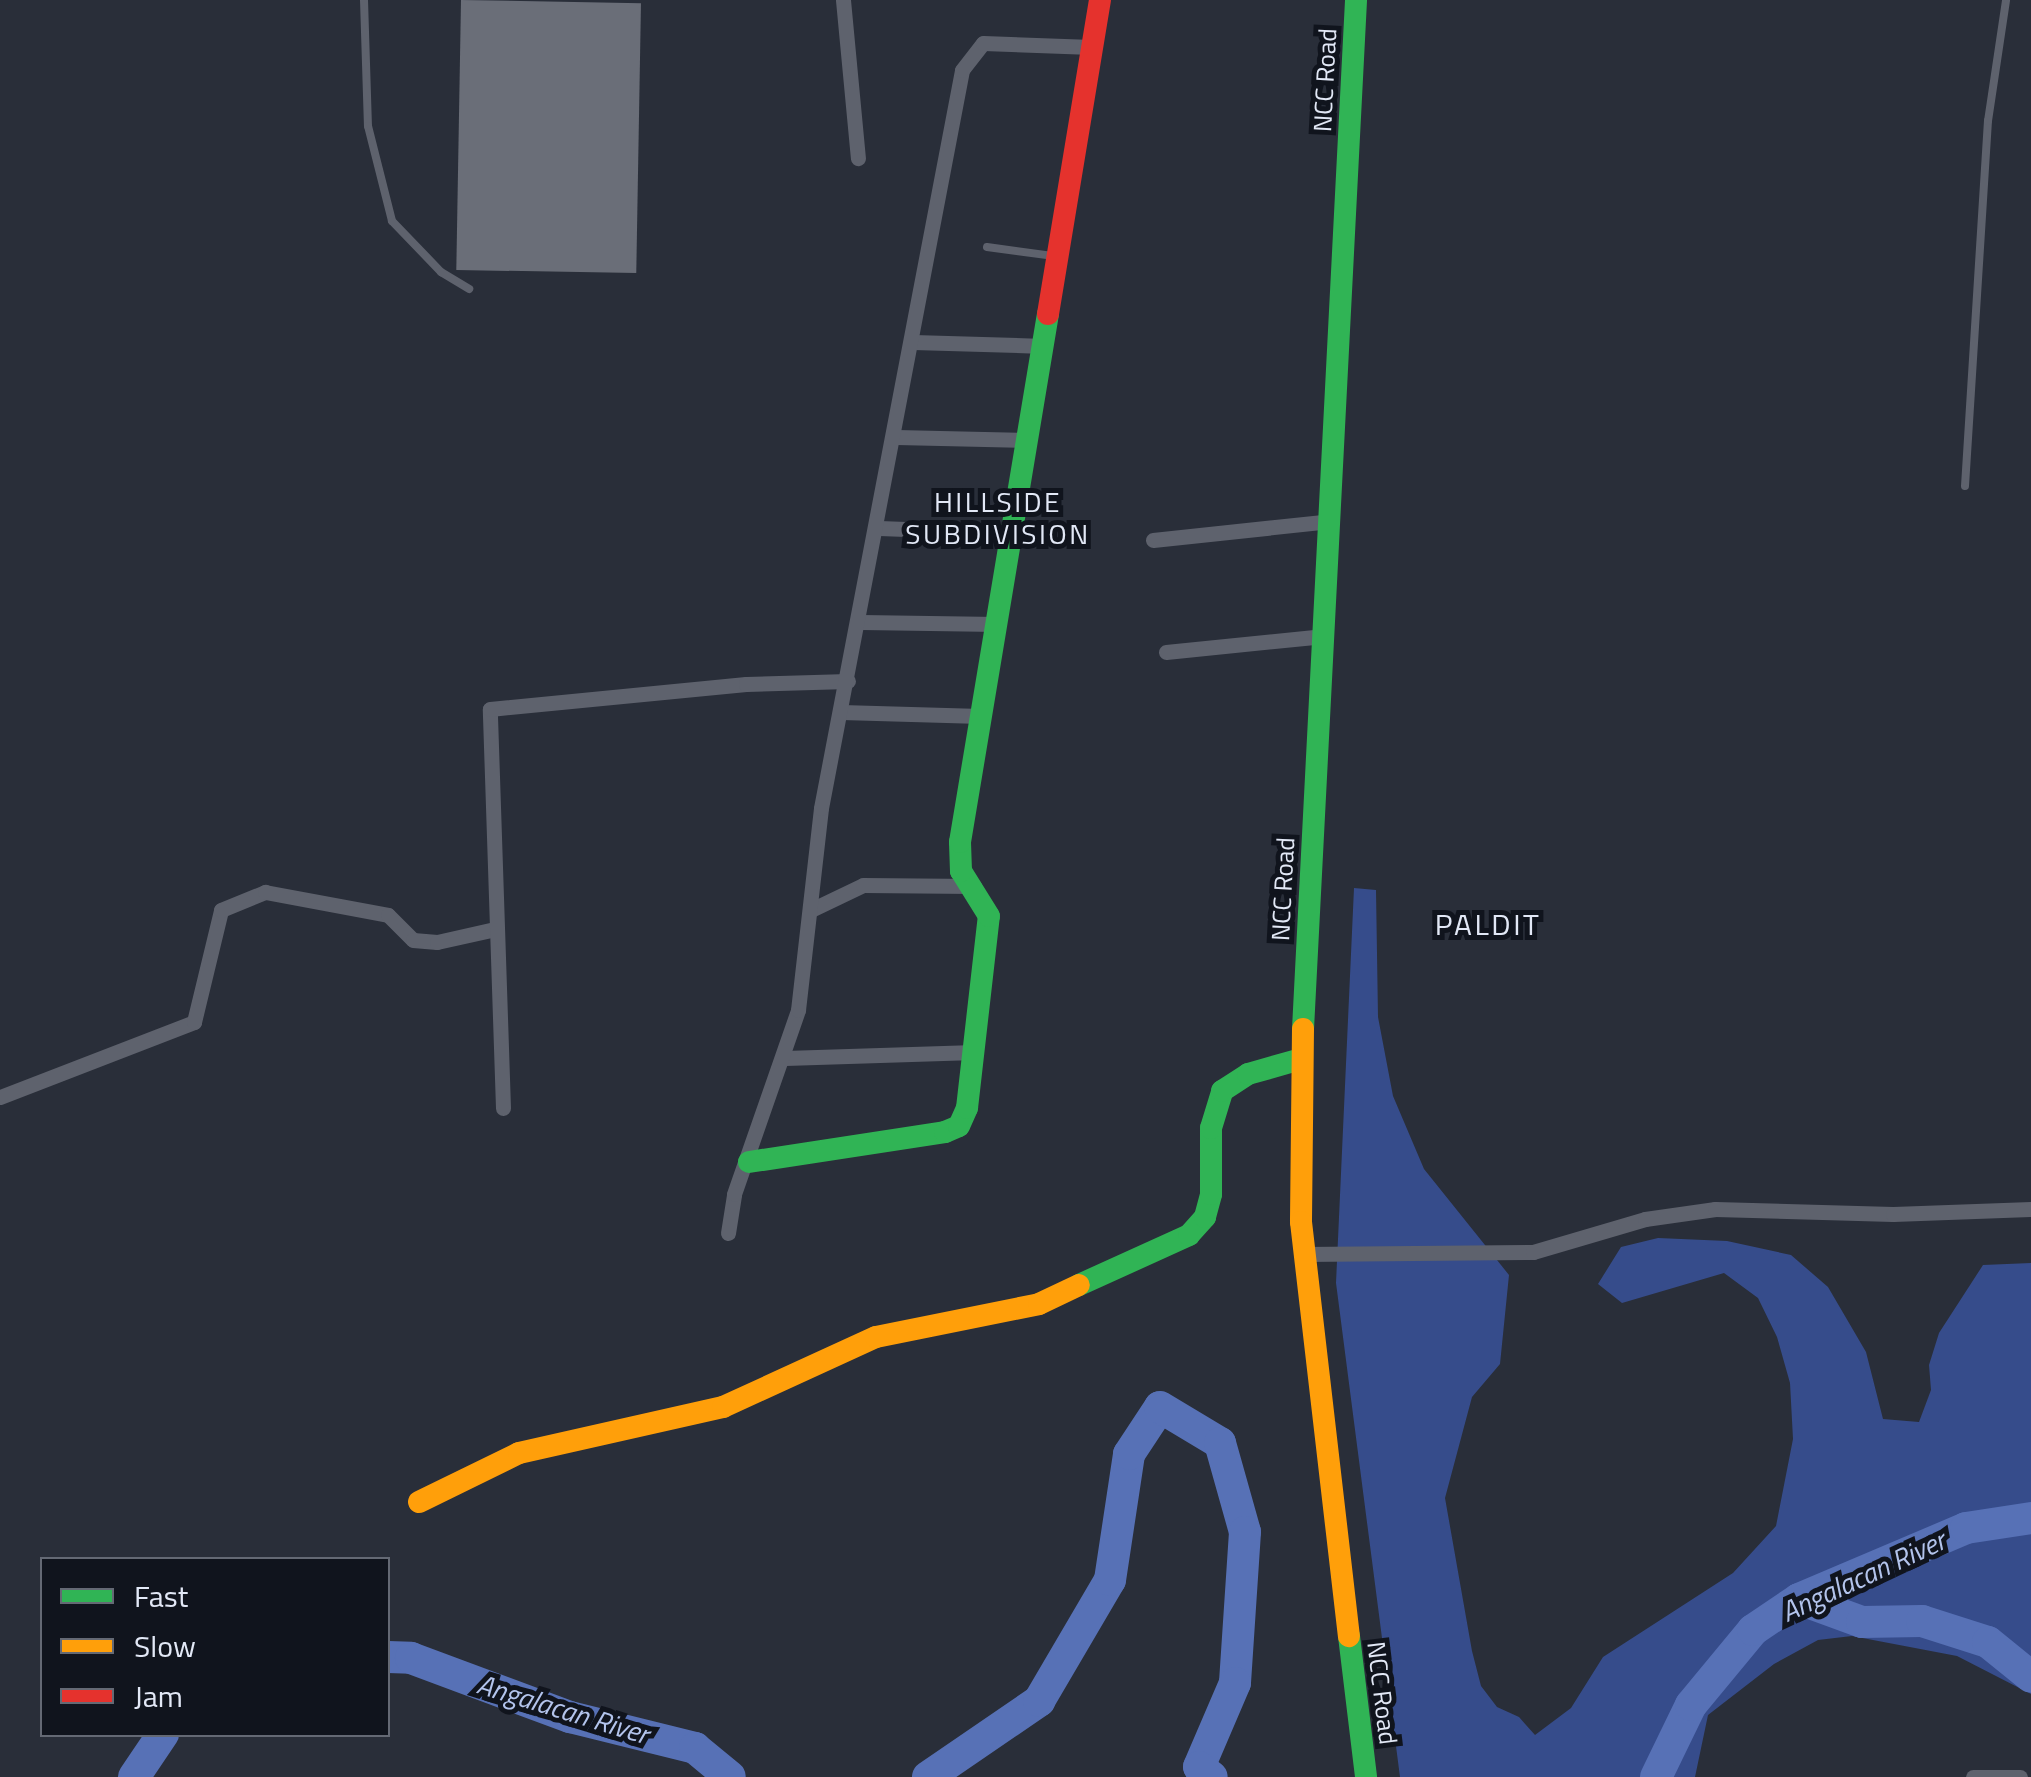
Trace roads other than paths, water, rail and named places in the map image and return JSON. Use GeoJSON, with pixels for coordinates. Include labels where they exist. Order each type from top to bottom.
{"type":"FeatureCollection","features":[{"type":"Feature","properties":{"kind":"street"},"geometry":{"type":"LineString","coordinates":[[843,0],[858,158]]}},
{"type":"Feature","properties":{"kind":"street"},"geometry":{"type":"LineString","coordinates":[[749,1162],[920,1138],[959,1126],[974,1052],[989,916],[959,859],[1100,0]]}},
{"type":"Feature","properties":{"kind":"street","name":"NCC Road"},"geometry":{"type":"LineString","coordinates":[[1356,0],[1301,1059],[1302,1254],[1366,1777]]}},
{"type":"Feature","properties":{"kind":"street"},"geometry":{"type":"LineString","coordinates":[[728,1233],[734,1194],[785,1058],[813,909],[820,808],[861,622],[967,56],[991,42],[1092,46]]}},
{"type":"Feature","properties":{"kind":"street"},"geometry":{"type":"LineString","coordinates":[[914,342],[1044,346]]}},
{"type":"Feature","properties":{"kind":"street"},"geometry":{"type":"LineString","coordinates":[[896,437],[1028,440]]}},
{"type":"Feature","properties":{"kind":"street"},"geometry":{"type":"LineString","coordinates":[[1153,540],[1330,521]]}},
{"type":"Feature","properties":{"kind":"street"},"geometry":{"type":"LineString","coordinates":[[879,528],[1013,533]]}},
{"type":"Feature","properties":{"kind":"street"},"geometry":{"type":"LineString","coordinates":[[861,622],[998,624]]}},
{"type":"Feature","properties":{"kind":"street"},"geometry":{"type":"LineString","coordinates":[[1166,652],[1324,636]]}},
{"type":"Feature","properties":{"kind":"street"},"geometry":{"type":"LineString","coordinates":[[503,1108],[490,709],[746,684],[848,681]]}},
{"type":"Feature","properties":{"kind":"street"},"geometry":{"type":"LineString","coordinates":[[841,712],[981,716]]}},
{"type":"Feature","properties":{"kind":"street"},"geometry":{"type":"LineString","coordinates":[[813,909],[863,885],[974,886]]}},
{"type":"Feature","properties":{"kind":"street"},"geometry":{"type":"LineString","coordinates":[[0,1098],[194,1022],[221,910],[265,892],[388,915],[412,940],[437,942],[495,929]]}},
{"type":"Feature","properties":{"kind":"street"},"geometry":{"type":"LineString","coordinates":[[785,1058],[974,1052]]}},
{"type":"Feature","properties":{"kind":"street"},"geometry":{"type":"LineString","coordinates":[[419,1502],[518,1453],[723,1407],[876,1337],[1038,1304],[1189,1236],[1205,1217],[1211,1194],[1211,1128],[1222,1091],[1248,1074],[1301,1059]]}},
{"type":"Feature","properties":{"kind":"street"},"geometry":{"type":"LineString","coordinates":[[1302,1254],[1533,1252],[1645,1218],[1716,1209],[1892,1214],[2031,1209]]}},
{"type":"Feature","properties":{"kind":"street"},"geometry":{"type":"LineString","coordinates":[[1972,1777],[2020,1777]]}},
{"type":"Feature","properties":{"kind":"lane"},"geometry":{"type":"LineString","coordinates":[[364,0],[368,126],[392,221],[440,272],[470,289]]}},
{"type":"Feature","properties":{"kind":"lane"},"geometry":{"type":"LineString","coordinates":[[1965,486],[1988,121],[2006,0]]}},
{"type":"Feature","properties":{"kind":"lane"},"geometry":{"type":"LineString","coordinates":[[987,247],[1058,256]]}},
{"type":"Feature","properties":{"kind":"waterway","name":"Angalacan River"},"geometry":{"type":"LineString","coordinates":[[928,1777],[1039,1701],[1110,1580],[1129,1454],[1160,1407],[1220,1443],[1245,1532],[1235,1683],[1199,1767],[1212,1777]]}},
{"type":"Feature","properties":{"kind":"waterway","name":"Angalacan River"},"geometry":{"type":"LineString","coordinates":[[1656,1777],[1691,1705],[1753,1630],[1799,1599],[1966,1528],[2031,1518]]}},
{"type":"Feature","properties":{"kind":"waterway"},"geometry":{"type":"LineString","coordinates":[[1799,1599],[1862,1622],[1922,1621],[1988,1642],[2031,1677]]}},
{"type":"Feature","properties":{"kind":"waterway","name":"Angalacan River"},"geometry":{"type":"LineString","coordinates":[[390,1657],[411,1658],[570,1717],[695,1748],[730,1777]]}},
{"type":"Feature","properties":{"kind":"waterway","name":"Angalacan River"},"geometry":{"type":"LineString","coordinates":[[134,1777],[161,1737]]}},
{"type":"Feature","properties":{"kind":"district","name":"HILLSIDE SUBDIVISION"},"geometry":{"type":"Point","coordinates":[998,518]}},
{"type":"Feature","properties":{"kind":"district","name":"PALDIT"},"geometry":{"type":"Point","coordinates":[1488,924]}}]}
